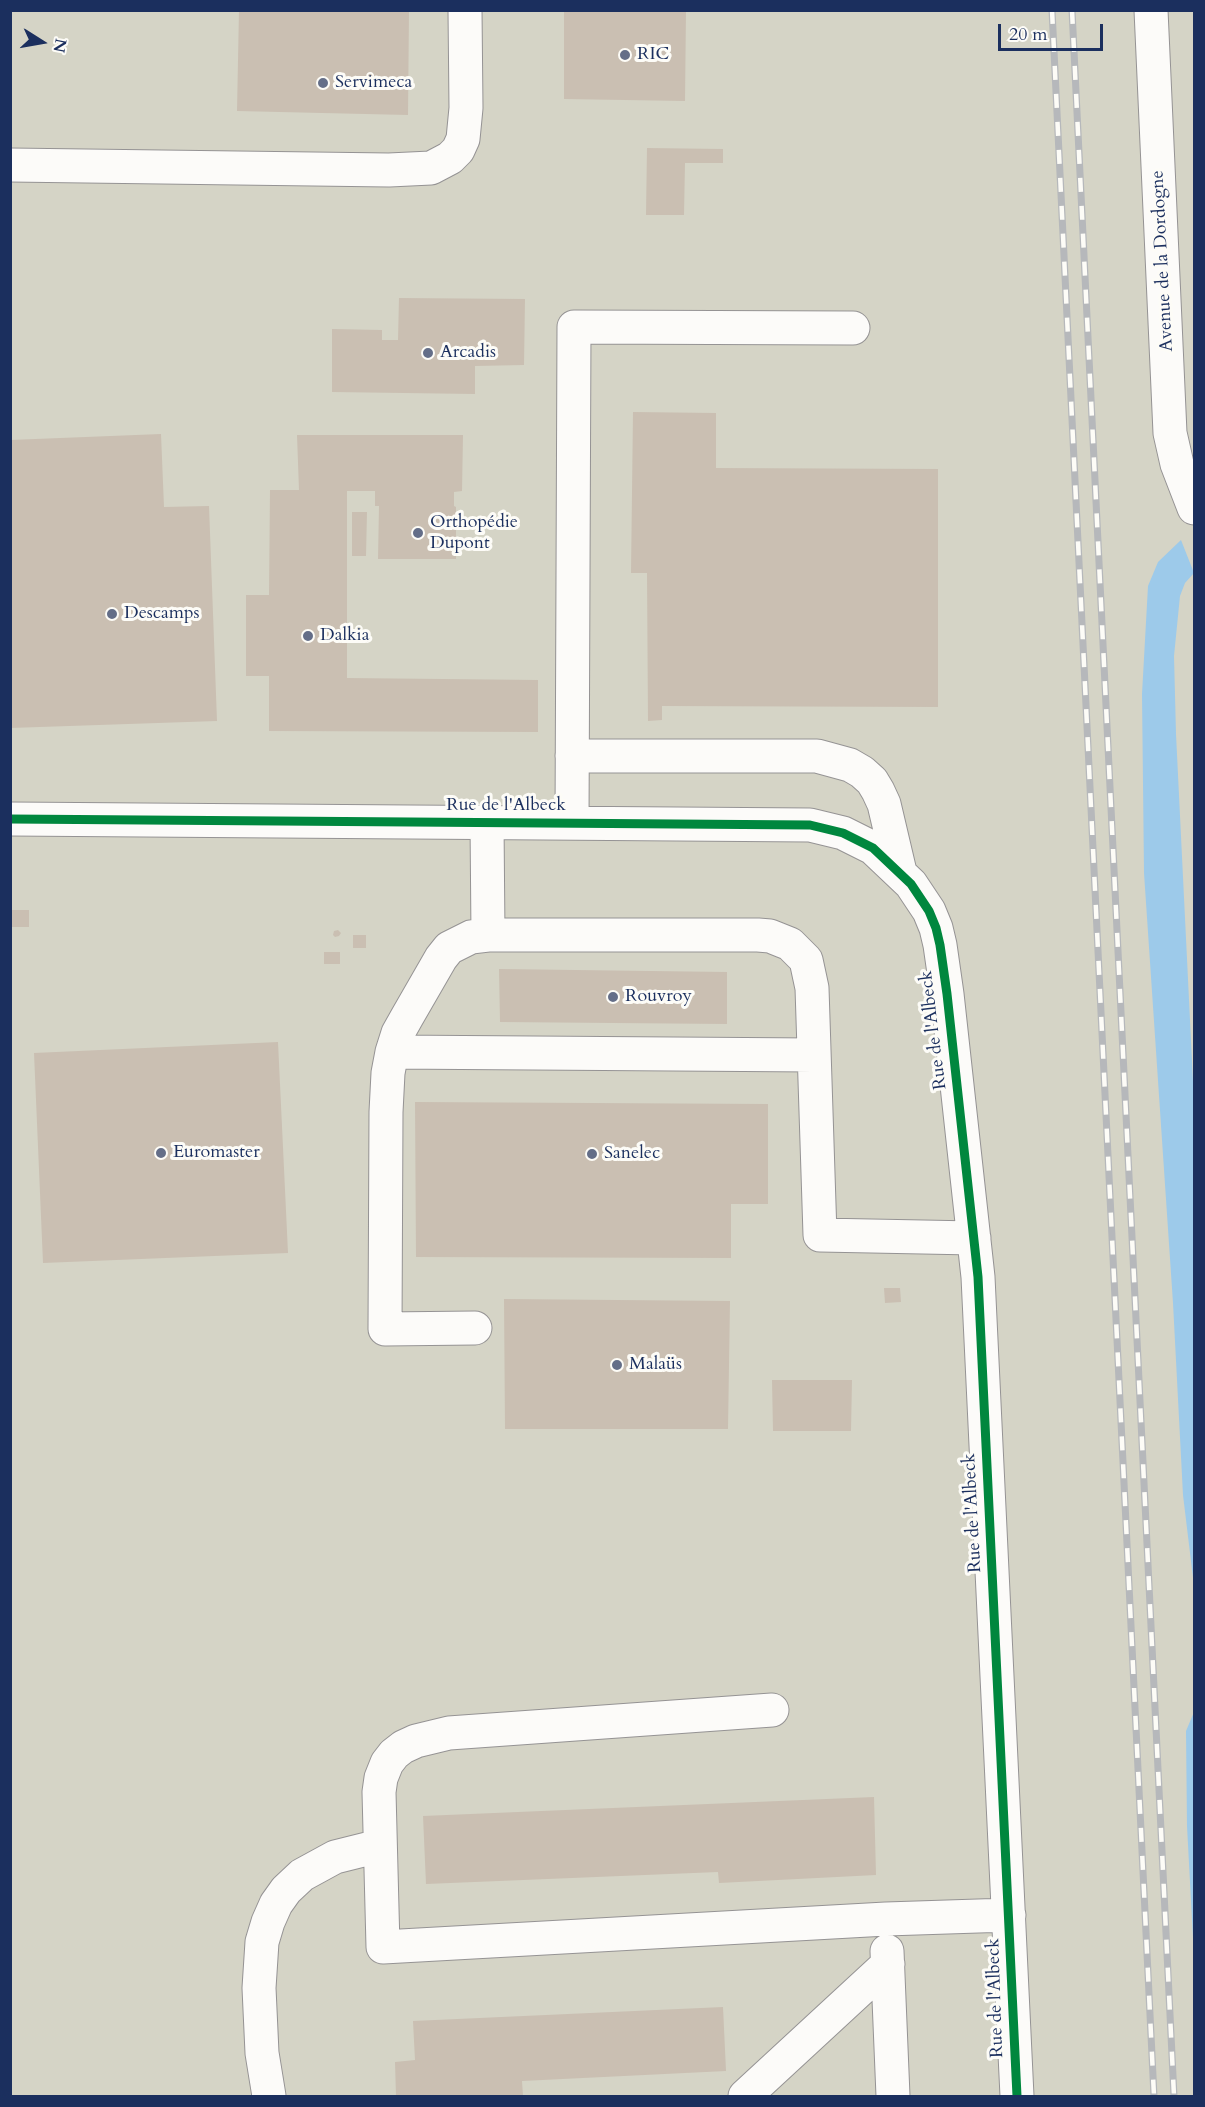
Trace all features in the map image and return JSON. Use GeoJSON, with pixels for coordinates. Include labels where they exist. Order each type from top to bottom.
{"type":"FeatureCollection","features":[{"type":"Feature","properties":{"kind":"street"},"geometry":{"type":"LineString","coordinates":[[10,165],[389,170],[430,168],[450,158],[458,150],[463,139],[466,108],[465,10]]}},
{"type":"Feature","properties":{"kind":"street","name":"Avenue de la Dordogne"},"geometry":{"type":"LineString","coordinates":[[1151,10],[1170,433],[1177,464],[1194,508]]}},
{"type":"Feature","properties":{"kind":"street"},"geometry":{"type":"LineString","coordinates":[[572,823],[574,327],[853,328]]}},
{"type":"Feature","properties":{"kind":"street"},"geometry":{"type":"LineString","coordinates":[[572,756],[818,756],[850,765],[872,781],[878,791],[884,804],[900,872]]}},
{"type":"Feature","properties":{"kind":"street","name":"Rue de l'Albeck"},"geometry":{"type":"LineString","coordinates":[[10,819],[810,825],[843,833],[873,848],[911,884],[929,911],[940,945],[974,1238],[982,1342],[1017,2097]]}},
{"type":"Feature","properties":{"kind":"street"},"geometry":{"type":"LineString","coordinates":[[487,822],[488,935]]}},
{"type":"Feature","properties":{"kind":"street"},"geometry":{"type":"LineString","coordinates":[[475,1329],[385,1329],[386,1112],[388,1073],[392,1052],[398,1033],[441,958],[449,948],[471,937],[488,935],[758,935],[781,939],[806,960],[810,973],[820,1235],[974,1238]]}},
{"type":"Feature","properties":{"kind":"street"},"geometry":{"type":"LineString","coordinates":[[392,1052],[814,1054]]}},
{"type":"Feature","properties":{"kind":"street"},"geometry":{"type":"LineString","coordinates":[[772,1710],[449,1733],[416,1741],[394,1754],[387,1763],[381,1778],[379,1792],[383,1947],[886,1919],[1009,1915]]}},
{"type":"Feature","properties":{"kind":"street"},"geometry":{"type":"LineString","coordinates":[[269,2097],[262,2053],[259,1988],[262,1942],[267,1922],[286,1890],[302,1875],[335,1857],[379,1846]]}},
{"type":"Feature","properties":{"kind":"street"},"geometry":{"type":"LineString","coordinates":[[886,1919],[893,2097]]}},
{"type":"Feature","properties":{"kind":"street"},"geometry":{"type":"LineString","coordinates":[[745,2097],[888,1964]]}},
{"type":"Feature","properties":{"kind":"shaded area"},"geometry":{"type":"Polygon","coordinates":[[[11,11],[1194,11],[1194,2096],[11,2096],[11,11]]]}},
{"type":"Feature","properties":{"kind":"water"},"geometry":{"type":"Polygon","coordinates":[[[1181,540],[1194,573],[1185,583],[1180,596],[1174,656],[1194,1102],[1194,1586],[1183,1495],[1173,1303],[1144,873],[1142,694],[1148,586],[1158,562],[1181,540]]]}},
{"type":"Feature","properties":{"kind":"water"},"geometry":{"type":"Polygon","coordinates":[[[1194,1712],[1194,1957],[1187,1826],[1186,1731],[1194,1712]]]}},
{"type":"Feature","properties":{"kind":"building","name":"Servimeca"},"geometry":{"type":"Polygon","coordinates":[[[239,10],[409,10],[408,115],[237,111],[239,10]]]}},
{"type":"Feature","properties":{"kind":"building","name":"RIC"},"geometry":{"type":"Polygon","coordinates":[[[564,10],[686,10],[685,101],[564,99],[564,10]]]}},
{"type":"Feature","properties":{"kind":"building"},"geometry":{"type":"Polygon","coordinates":[[[647,148],[723,149],[723,163],[685,163],[684,215],[646,215],[647,148]]]}},
{"type":"Feature","properties":{"kind":"building","name":"Arcadis"},"geometry":{"type":"Polygon","coordinates":[[[399,298],[525,299],[524,365],[475,366],[475,394],[332,392],[332,329],[382,330],[382,340],[398,340],[399,298]]]}},
{"type":"Feature","properties":{"kind":"building"},"geometry":{"type":"Polygon","coordinates":[[[633,412],[716,413],[716,468],[938,469],[938,707],[662,706],[662,720],[648,721],[647,573],[631,573],[633,412]]]}},
{"type":"Feature","properties":{"kind":"building","name":"Descamps"},"geometry":{"type":"Polygon","coordinates":[[[161,434],[164,507],[209,506],[217,721],[10,728],[10,440],[161,434]]]}},
{"type":"Feature","properties":{"kind":"building"},"geometry":{"type":"Polygon","coordinates":[[[297,435],[463,435],[462,491],[454,492],[456,559],[378,559],[379,506],[375,506],[375,491],[347,491],[347,678],[538,680],[538,732],[269,731],[269,676],[246,676],[246,595],[269,595],[270,490],[299,490],[297,435]]]}},
{"type":"Feature","properties":{"kind":"building"},"geometry":{"type":"Polygon","coordinates":[[[352,512],[367,512],[366,556],[352,556],[352,512]]]}},
{"type":"Feature","properties":{"kind":"building"},"geometry":{"type":"Polygon","coordinates":[[[10,910],[29,910],[29,927],[11,927],[10,910]]]}},
{"type":"Feature","properties":{"kind":"building"},"geometry":{"type":"Polygon","coordinates":[[[338,930],[341,933],[335,937],[334,931],[338,930]]]}},
{"type":"Feature","properties":{"kind":"building"},"geometry":{"type":"Polygon","coordinates":[[[353,935],[366,935],[366,948],[353,948],[353,935]]]}},
{"type":"Feature","properties":{"kind":"building"},"geometry":{"type":"Polygon","coordinates":[[[324,952],[340,952],[340,964],[324,964],[324,952]]]}},
{"type":"Feature","properties":{"kind":"building","name":"Rouvroy"},"geometry":{"type":"Polygon","coordinates":[[[499,969],[727,972],[727,1024],[500,1022],[499,969]]]}},
{"type":"Feature","properties":{"kind":"building","name":"Euromaster"},"geometry":{"type":"Polygon","coordinates":[[[278,1042],[288,1253],[43,1263],[34,1053],[278,1042]]]}},
{"type":"Feature","properties":{"kind":"building","name":"Sanelec"},"geometry":{"type":"Polygon","coordinates":[[[415,1102],[768,1104],[768,1204],[731,1204],[731,1258],[416,1257],[415,1102]]]}},
{"type":"Feature","properties":{"kind":"building"},"geometry":{"type":"Polygon","coordinates":[[[884,1288],[900,1288],[901,1302],[885,1303],[884,1288]]]}},
{"type":"Feature","properties":{"kind":"building","name":"Malaüs"},"geometry":{"type":"Polygon","coordinates":[[[504,1299],[730,1301],[728,1429],[505,1429],[504,1299]]]}},
{"type":"Feature","properties":{"kind":"building"},"geometry":{"type":"Polygon","coordinates":[[[772,1380],[852,1380],[851,1431],[773,1431],[772,1380]]]}},
{"type":"Feature","properties":{"kind":"building"},"geometry":{"type":"Polygon","coordinates":[[[874,1797],[876,1875],[719,1883],[718,1872],[426,1884],[423,1816],[874,1797]]]}},
{"type":"Feature","properties":{"kind":"building"},"geometry":{"type":"Polygon","coordinates":[[[723,2007],[726,2071],[522,2081],[523,2096],[396,2096],[395,2062],[415,2060],[413,2021],[723,2007]]]}},
{"type":"Feature","properties":{"kind":"railway"},"geometry":{"type":"LineString","coordinates":[[1052,10],[1154,2096]]}},
{"type":"Feature","properties":{"kind":"railway"},"geometry":{"type":"LineString","coordinates":[[1072,10],[1174,2096]]}},
{"type":"Feature","properties":{"kind":"cycle path"},"geometry":{"type":"LineString","coordinates":[[10,819],[810,825],[843,833],[873,848],[911,884],[929,911],[940,945],[978,1277],[1017,2096]]}},
{"type":"Feature","properties":{"kind":"place","name":"RIC"},"geometry":{"type":"Point","coordinates":[625,55]}},
{"type":"Feature","properties":{"kind":"place","name":"Servimeca"},"geometry":{"type":"Point","coordinates":[323,83]}},
{"type":"Feature","properties":{"kind":"place","name":"Arcadis"},"geometry":{"type":"Point","coordinates":[428,353]}},
{"type":"Feature","properties":{"kind":"place","name":"Orthopédie Dupont"},"geometry":{"type":"Point","coordinates":[418,533]}},
{"type":"Feature","properties":{"kind":"place","name":"Descamps"},"geometry":{"type":"Point","coordinates":[112,614]}},
{"type":"Feature","properties":{"kind":"place","name":"Dalkia"},"geometry":{"type":"Point","coordinates":[308,636]}},
{"type":"Feature","properties":{"kind":"place","name":"Rouvroy"},"geometry":{"type":"Point","coordinates":[613,997]}},
{"type":"Feature","properties":{"kind":"place","name":"Euromaster"},"geometry":{"type":"Point","coordinates":[161,1153]}},
{"type":"Feature","properties":{"kind":"place","name":"Sanelec"},"geometry":{"type":"Point","coordinates":[592,1154]}},
{"type":"Feature","properties":{"kind":"place","name":"Malaüs"},"geometry":{"type":"Point","coordinates":[617,1365]}}]}
